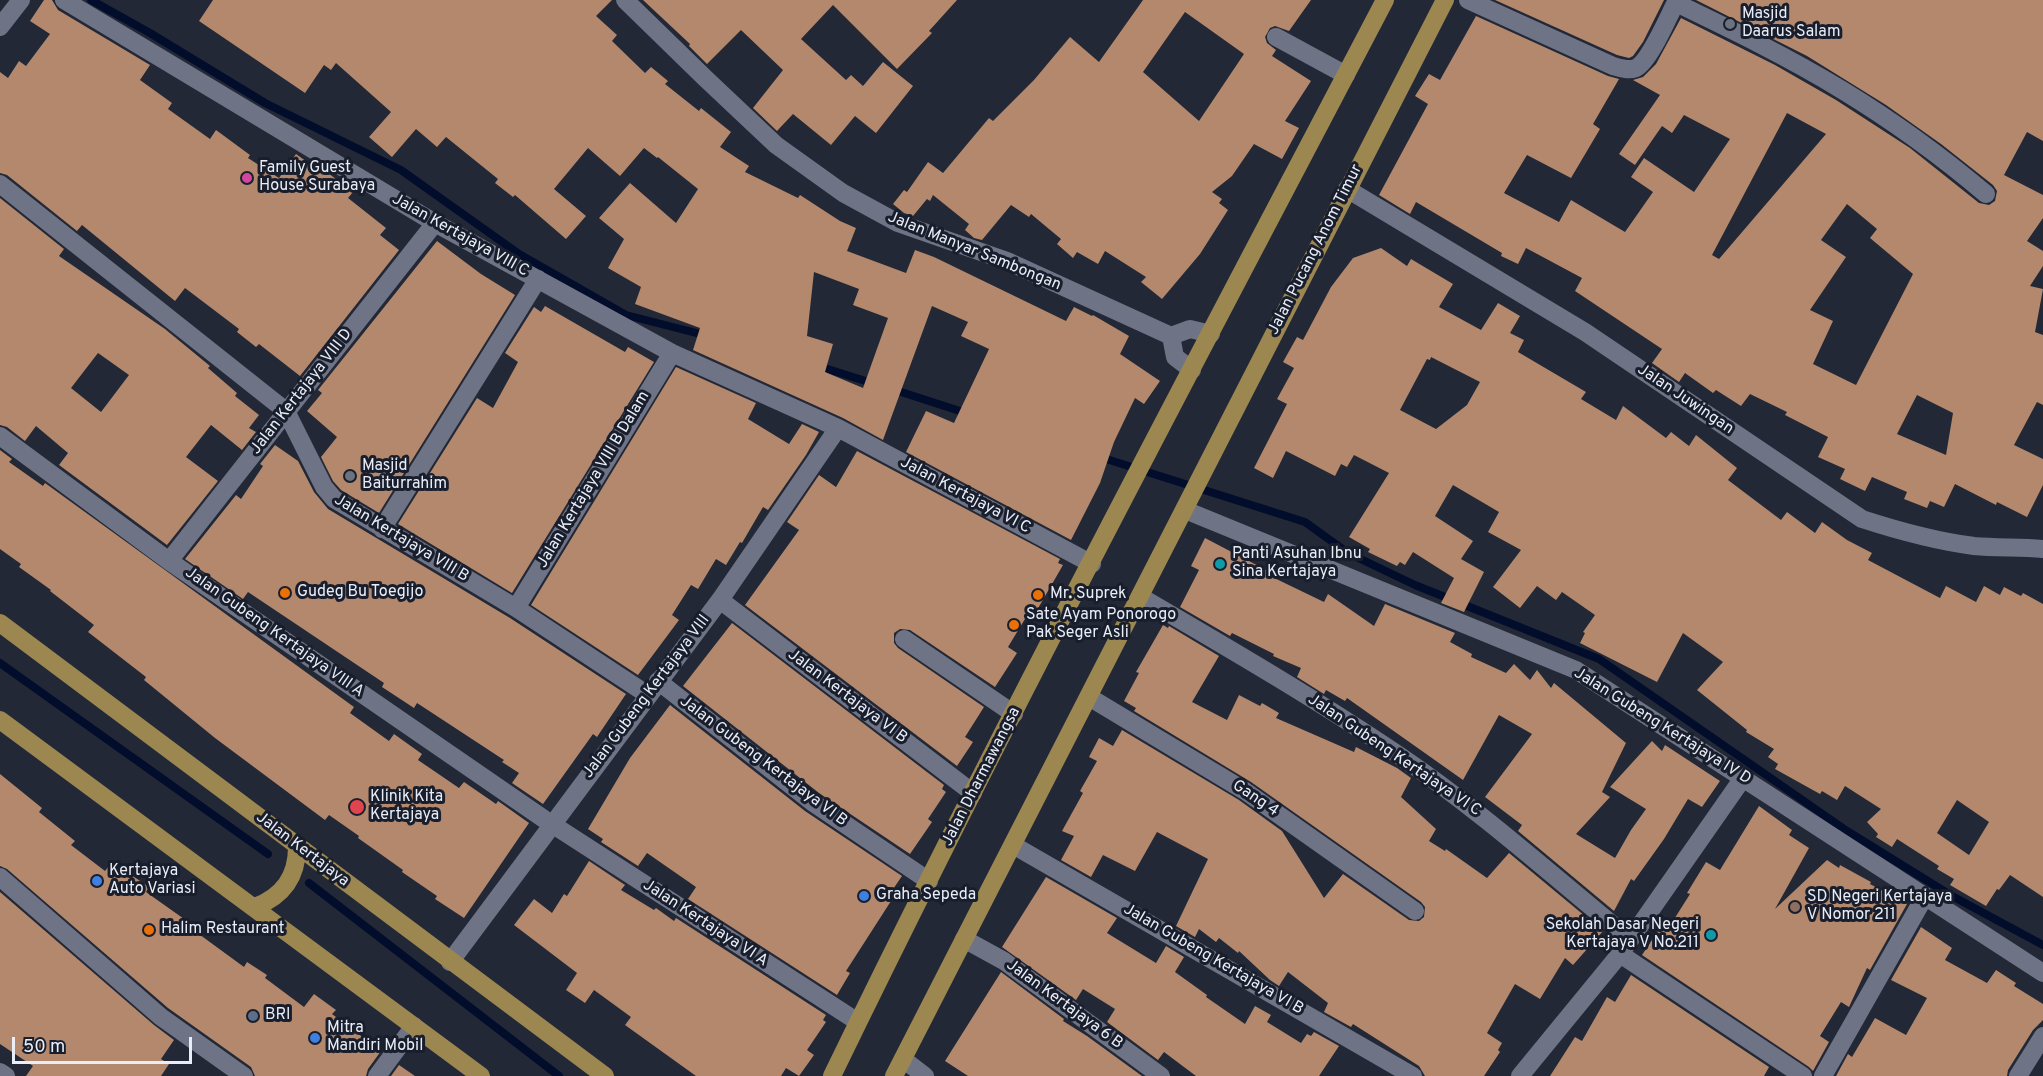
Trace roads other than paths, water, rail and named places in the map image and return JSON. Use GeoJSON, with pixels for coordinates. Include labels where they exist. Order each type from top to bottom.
{"type":"FeatureCollection","features":[{"type":"Feature","properties":{"kind":"main road"},"geometry":{"type":"LineString","coordinates":[[1192,370],[1385,0]]}},
{"type":"Feature","properties":{"kind":"main road","name":"Jalan Pucang Anom Timur"},"geometry":{"type":"LineString","coordinates":[[1188,505],[1445,0]]}},
{"type":"Feature","properties":{"kind":"main road","name":"Jalan Dharmawangsa"},"geometry":{"type":"LineString","coordinates":[[832,1076],[973,793],[1192,370]]}},
{"type":"Feature","properties":{"kind":"main road"},"geometry":{"type":"LineString","coordinates":[[894,1076],[1188,505]]}},
{"type":"Feature","properties":{"kind":"main road","name":"Jalan Kertajaya"},"geometry":{"type":"LineString","coordinates":[[0,623],[605,1076]]}},
{"type":"Feature","properties":{"kind":"main road"},"geometry":{"type":"LineString","coordinates":[[0,720],[481,1076]]}},
{"type":"Feature","properties":{"kind":"main road"},"geometry":{"type":"LineString","coordinates":[[255,907],[279,895],[288,885],[297,860],[297,847]]}},
{"type":"Feature","properties":{"kind":"street"},"geometry":{"type":"LineString","coordinates":[[0,27],[21,0]]}},
{"type":"Feature","properties":{"kind":"street","name":"Jalan Kertajaya VIII C"},"geometry":{"type":"LineString","coordinates":[[64,0],[435,223],[672,352],[838,428]]}},
{"type":"Feature","properties":{"kind":"street","name":"Jalan Manyar Sambongan"},"geometry":{"type":"LineString","coordinates":[[625,0],[776,145],[843,193],[898,224],[1007,261],[1171,336]]}},
{"type":"Feature","properties":{"kind":"street"},"geometry":{"type":"LineString","coordinates":[[1468,0],[1613,66],[1632,69],[1639,66],[1646,57],[1676,1],[1842,90],[1911,136],[1986,194]]}},
{"type":"Feature","properties":{"kind":"street"},"geometry":{"type":"LineString","coordinates":[[1276,38],[1346,75]]}},
{"type":"Feature","properties":{"kind":"street","name":"Jalan Kertajaya VIII B"},"geometry":{"type":"LineString","coordinates":[[0,184],[286,411],[328,494],[382,529],[653,688]]}},
{"type":"Feature","properties":{"kind":"street","name":"Jalan Juwingan"},"geometry":{"type":"LineString","coordinates":[[1347,189],[1585,332],[1862,519],[1935,540],[1976,546],[2043,549]]}},
{"type":"Feature","properties":{"kind":"street","name":"Jalan Kertajaya VIII D"},"geometry":{"type":"LineString","coordinates":[[169,561],[435,223]]}},
{"type":"Feature","properties":{"kind":"street"},"geometry":{"type":"LineString","coordinates":[[382,529],[538,279]]}},
{"type":"Feature","properties":{"kind":"street"},"geometry":{"type":"LineString","coordinates":[[1192,370],[1175,357],[1171,336],[1190,329],[1211,334]]}},
{"type":"Feature","properties":{"kind":"street","name":"Jalan Kertajaya VIII B Dalam"},"geometry":{"type":"LineString","coordinates":[[516,608],[672,352]]}},
{"type":"Feature","properties":{"kind":"street","name":"Jalan Kertajaya VI C"},"geometry":{"type":"LineString","coordinates":[[838,428],[1092,564]]}},
{"type":"Feature","properties":{"kind":"street","name":"Jalan Gubeng Kertajaya VIII"},"geometry":{"type":"LineString","coordinates":[[450,962],[720,600],[838,428]]}},
{"type":"Feature","properties":{"kind":"street","name":"Jalan Gubeng Kertajaya VIII A"},"geometry":{"type":"LineString","coordinates":[[0,436],[169,561],[552,825]]}},
{"type":"Feature","properties":{"kind":"street","name":"Jalan Gubeng Kertajaya IV D"},"geometry":{"type":"LineString","coordinates":[[1188,505],[1576,670],[2043,973]]}},
{"type":"Feature","properties":{"kind":"street","name":"Jalan Gubeng Kertajaya VI C"},"geometry":{"type":"LineString","coordinates":[[1141,597],[1298,690],[1401,756],[1486,819],[1625,946],[1803,1076]]}},
{"type":"Feature","properties":{"kind":"street","name":"Jalan Kertajaya VI B"},"geometry":{"type":"LineString","coordinates":[[720,600],[973,793]]}},
{"type":"Feature","properties":{"kind":"street"},"geometry":{"type":"LineString","coordinates":[[904,639],[1014,714]]}},
{"type":"Feature","properties":{"kind":"street","name":"Jalan Gubeng Kertajaya VI B"},"geometry":{"type":"LineString","coordinates":[[653,688],[812,802],[929,881]]}},
{"type":"Feature","properties":{"kind":"street","name":"Gang 4"},"geometry":{"type":"LineString","coordinates":[[1089,697],[1245,791],[1415,911]]}},
{"type":"Feature","properties":{"kind":"street"},"geometry":{"type":"LineString","coordinates":[[1520,1076],[1625,946],[1743,778]]}},
{"type":"Feature","properties":{"kind":"street","name":"Jalan Kertajaya VI A"},"geometry":{"type":"LineString","coordinates":[[552,825],[858,1022]]}},
{"type":"Feature","properties":{"kind":"street","name":"Jalan Gubeng Kertajaya VI B"},"geometry":{"type":"LineString","coordinates":[[1013,845],[1413,1076]]}},
{"type":"Feature","properties":{"kind":"street"},"geometry":{"type":"LineString","coordinates":[[0,877],[161,1017],[244,1076]]}},
{"type":"Feature","properties":{"kind":"street"},"geometry":{"type":"LineString","coordinates":[[1823,1076],[1925,896]]}},
{"type":"Feature","properties":{"kind":"street","name":"Jalan Kertajaya 6 B"},"geometry":{"type":"LineString","coordinates":[[964,939],[1004,961],[1161,1076]]}},
{"type":"Feature","properties":{"kind":"street"},"geometry":{"type":"LineString","coordinates":[[377,1076],[414,1026]]}},
{"type":"Feature","properties":{"kind":"street"},"geometry":{"type":"LineString","coordinates":[[2018,1076],[2043,1036]]}},
{"type":"Feature","properties":{"kind":"street"},"geometry":{"type":"LineString","coordinates":[[903,1059],[925,1076]]}},
{"type":"Feature","properties":{"kind":"street"},"geometry":{"type":"LineString","coordinates":[[0,1072],[6,1076]]}},
{"type":"Feature","properties":{"kind":"waterway"},"geometry":{"type":"LineString","coordinates":[[91,0],[265,103],[401,170],[519,254],[626,315],[708,336]]}},
{"type":"Feature","properties":{"kind":"waterway"},"geometry":{"type":"LineString","coordinates":[[818,366],[875,384]]}},
{"type":"Feature","properties":{"kind":"waterway"},"geometry":{"type":"LineString","coordinates":[[892,389],[969,414]]}},
{"type":"Feature","properties":{"kind":"waterway"},"geometry":{"type":"LineString","coordinates":[[1100,457],[1305,522],[1348,553],[1415,585],[1599,659],[1847,831],[1952,896],[2043,945]]}},
{"type":"Feature","properties":{"kind":"waterway"},"geometry":{"type":"LineString","coordinates":[[0,663],[268,854]]}},
{"type":"Feature","properties":{"kind":"waterway"},"geometry":{"type":"LineString","coordinates":[[309,883],[559,1076]]}},
{"type":"Feature","properties":{"kind":"place","name":"Masjid Daarus Salam"},"geometry":{"type":"Point","coordinates":[1730,24]}},
{"type":"Feature","properties":{"kind":"place","name":"Family Guest House Surabaya"},"geometry":{"type":"Point","coordinates":[247,178]}},
{"type":"Feature","properties":{"kind":"place","name":"Masjid Baiturrahim"},"geometry":{"type":"Point","coordinates":[350,476]}},
{"type":"Feature","properties":{"kind":"place","name":"Panti Asuhan Ibnu Sina Kertajaya"},"geometry":{"type":"Point","coordinates":[1220,564]}},
{"type":"Feature","properties":{"kind":"place","name":"Gudeg Bu Toegijo"},"geometry":{"type":"Point","coordinates":[285,593]}},
{"type":"Feature","properties":{"kind":"place","name":"Mr. Suprek"},"geometry":{"type":"Point","coordinates":[1038,595]}},
{"type":"Feature","properties":{"kind":"place","name":"Sate Ayam Ponorogo Pak Seger Asli"},"geometry":{"type":"Point","coordinates":[1014,625]}},
{"type":"Feature","properties":{"kind":"place","name":"Klinik Kita Kertajaya"},"geometry":{"type":"Point","coordinates":[357,807]}},
{"type":"Feature","properties":{"kind":"place","name":"Kertajaya Auto Variasi"},"geometry":{"type":"Point","coordinates":[97,881]}},
{"type":"Feature","properties":{"kind":"place","name":"Graha Sepeda"},"geometry":{"type":"Point","coordinates":[864,896]}},
{"type":"Feature","properties":{"kind":"place","name":"SD Negeri Kertajaya V Nomor 211"},"geometry":{"type":"Point","coordinates":[1795,907]}},
{"type":"Feature","properties":{"kind":"place","name":"Halim Restaurant"},"geometry":{"type":"Point","coordinates":[149,930]}},
{"type":"Feature","properties":{"kind":"place","name":"Sekolah Dasar Negeri Kertajaya V No.211"},"geometry":{"type":"Point","coordinates":[1711,935]}},
{"type":"Feature","properties":{"kind":"place","name":"BRI"},"geometry":{"type":"Point","coordinates":[253,1016]}},
{"type":"Feature","properties":{"kind":"place","name":"Mitra Mandiri Mobil"},"geometry":{"type":"Point","coordinates":[315,1038]}}]}
